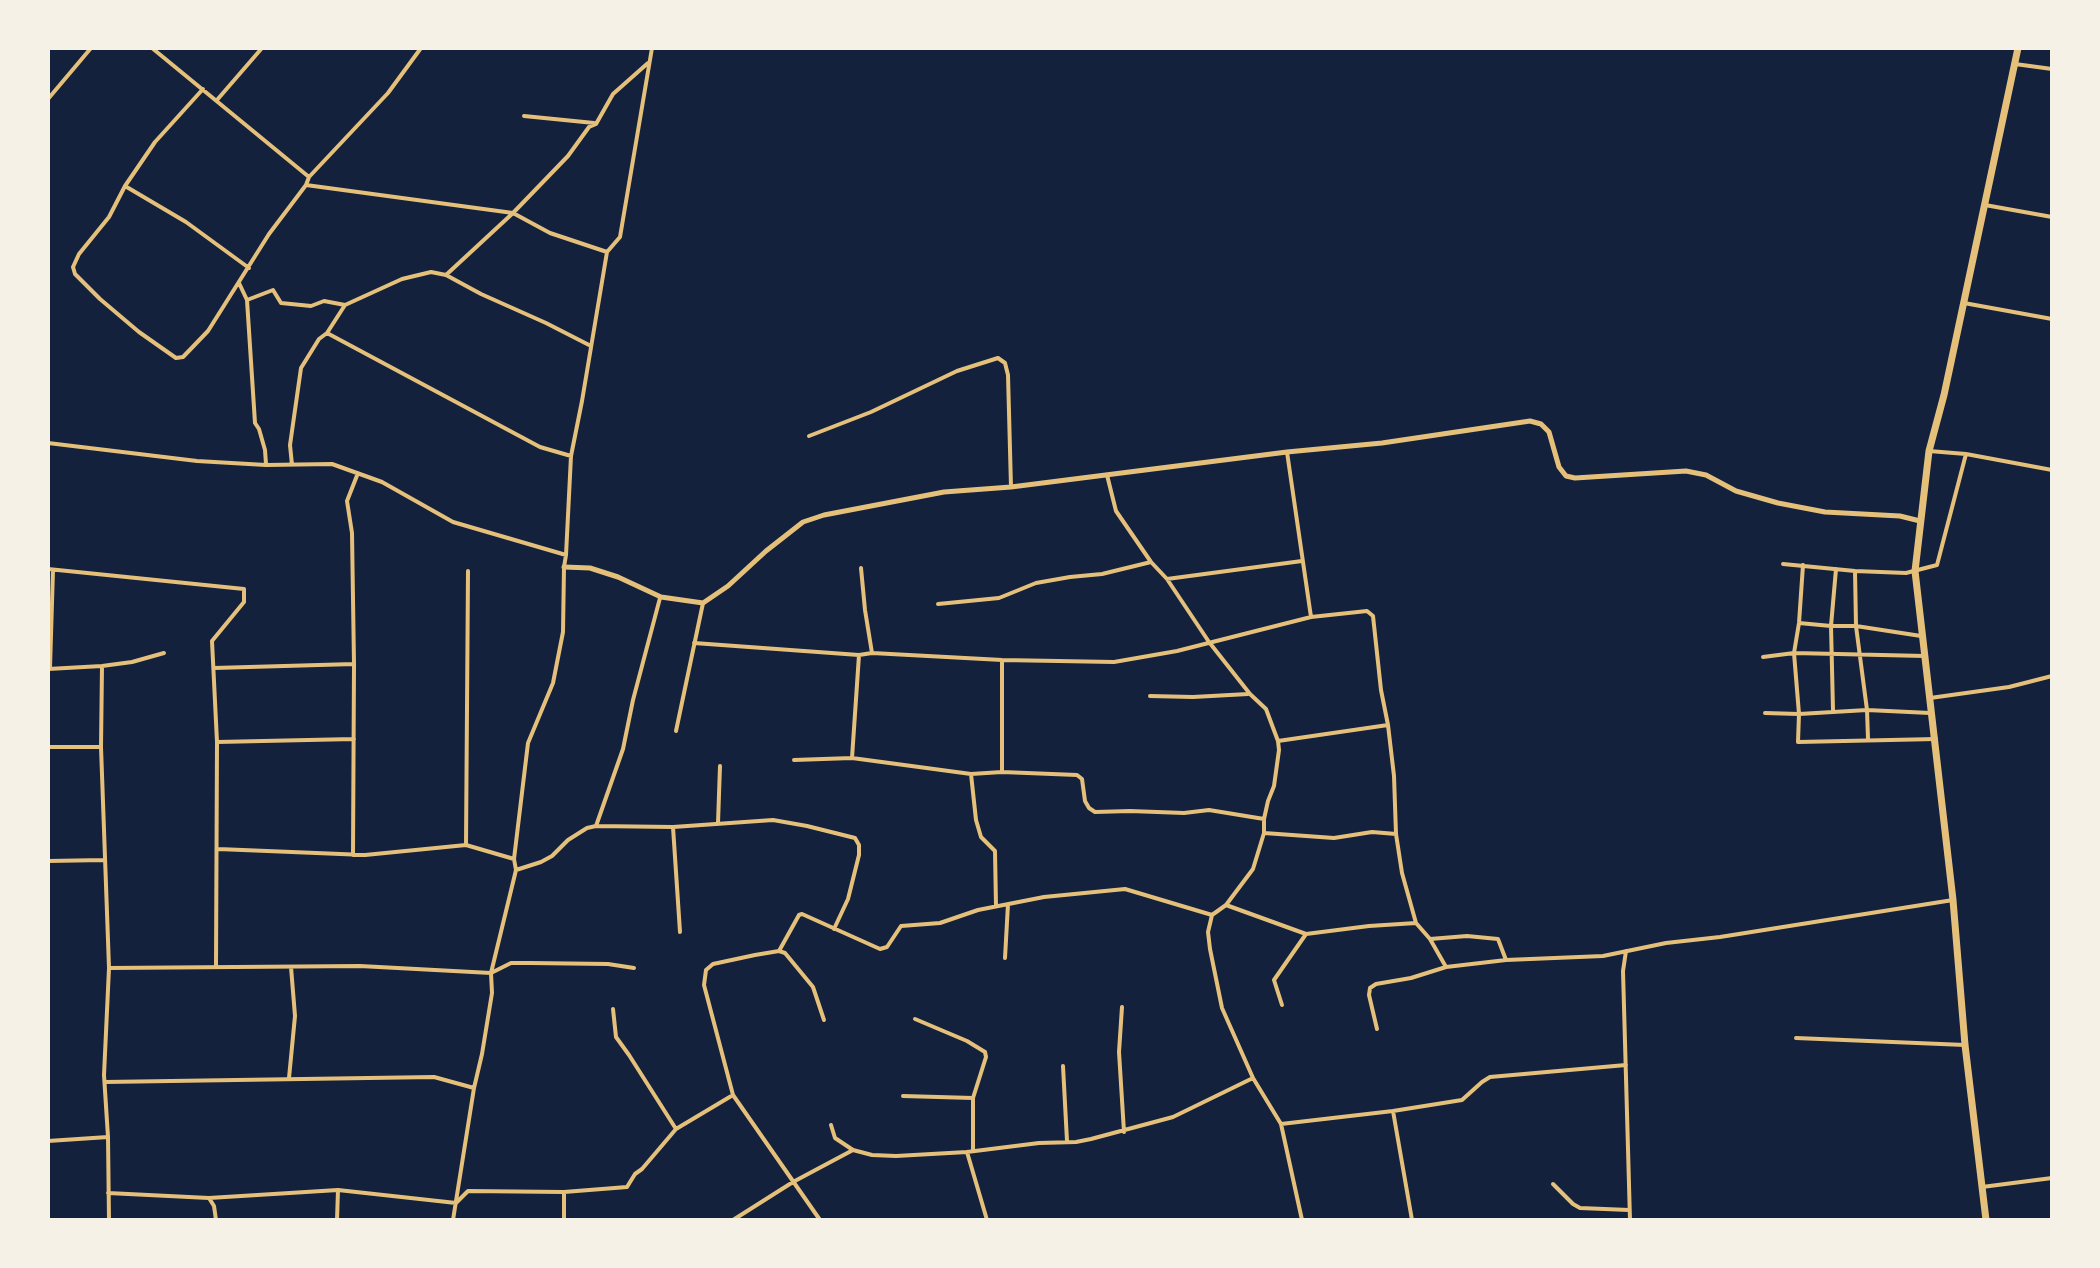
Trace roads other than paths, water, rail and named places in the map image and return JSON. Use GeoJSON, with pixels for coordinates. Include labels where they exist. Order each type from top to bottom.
{"type":"FeatureCollection","features":[{"type":"Feature","properties":{"kind":"highway"},"geometry":{"type":"LineString","coordinates":[[1986,1220],[1965,1045],[1936,739],[1915,571],[1929,451],[1944,395],[2018,48]]}},
{"type":"Feature","properties":{"kind":"street"},"geometry":{"type":"LineString","coordinates":[[48,99],[91,48]]}},
{"type":"Feature","properties":{"kind":"street"},"geometry":{"type":"LineString","coordinates":[[152,48],[309,177]]}},
{"type":"Feature","properties":{"kind":"street"},"geometry":{"type":"LineString","coordinates":[[217,100],[262,48]]}},
{"type":"Feature","properties":{"kind":"street"},"geometry":{"type":"LineString","coordinates":[[203,89],[155,142],[125,186],[109,217],[79,254],[73,267],[81,280],[139,332],[176,358],[183,357],[208,331],[309,177],[388,93],[421,48]]}},
{"type":"Feature","properties":{"kind":"street"},"geometry":{"type":"LineString","coordinates":[[453,1220],[492,993],[491,973],[516,870],[514,859],[528,743],[553,683],[563,632],[571,456],[607,252],[620,237],[652,48]]}},
{"type":"Feature","properties":{"kind":"street"},"geometry":{"type":"LineString","coordinates":[[446,275],[568,156],[589,127],[596,124],[613,94],[650,61]]}},
{"type":"Feature","properties":{"kind":"street"},"geometry":{"type":"LineString","coordinates":[[2015,64],[2052,69]]}},
{"type":"Feature","properties":{"kind":"street"},"geometry":{"type":"LineString","coordinates":[[524,116],[596,124]]}},
{"type":"Feature","properties":{"kind":"street"},"geometry":{"type":"LineString","coordinates":[[306,185],[513,213],[550,233],[607,252]]}},
{"type":"Feature","properties":{"kind":"street"},"geometry":{"type":"LineString","coordinates":[[125,186],[186,222],[249,268]]}},
{"type":"Feature","properties":{"kind":"street"},"geometry":{"type":"LineString","coordinates":[[1985,205],[2052,217]]}},
{"type":"Feature","properties":{"kind":"street"},"geometry":{"type":"LineString","coordinates":[[292,465],[290,445],[301,368],[345,305],[402,279],[431,272],[446,275],[591,346]]}},
{"type":"Feature","properties":{"kind":"street"},"geometry":{"type":"LineString","coordinates":[[239,283],[247,300],[255,423],[265,450],[266,465]]}},
{"type":"Feature","properties":{"kind":"street"},"geometry":{"type":"LineString","coordinates":[[247,300],[273,290],[281,303],[311,306],[324,301],[345,305]]}},
{"type":"Feature","properties":{"kind":"street"},"geometry":{"type":"LineString","coordinates":[[1964,303],[2052,319]]}},
{"type":"Feature","properties":{"kind":"street"},"geometry":{"type":"LineString","coordinates":[[327,333],[540,447],[571,456]]}},
{"type":"Feature","properties":{"kind":"street"},"geometry":{"type":"LineString","coordinates":[[809,436],[871,412],[957,371],[998,358],[1005,363],[1008,375],[1011,487]]}},
{"type":"Feature","properties":{"kind":"street"},"geometry":{"type":"LineString","coordinates":[[564,567],[590,568],[661,597],[703,603],[728,586],[803,522],[824,515],[944,492],[1011,487],[1382,443],[1530,421],[1541,424],[1549,432],[1559,467],[1566,476],[1686,471],[1706,475],[1736,491],[1778,503],[1825,512],[1900,516],[1920,521]]}},
{"type":"Feature","properties":{"kind":"street"},"geometry":{"type":"LineString","coordinates":[[48,443],[140,455],[266,465],[332,464],[382,482],[453,522],[566,555]]}},
{"type":"Feature","properties":{"kind":"street"},"geometry":{"type":"LineString","coordinates":[[1929,451],[1966,454],[2052,470]]}},
{"type":"Feature","properties":{"kind":"street"},"geometry":{"type":"LineString","coordinates":[[1287,452],[1311,617]]}},
{"type":"Feature","properties":{"kind":"street"},"geometry":{"type":"LineString","coordinates":[[1783,564],[1906,573],[1933,567],[1938,563],[1966,454]]}},
{"type":"Feature","properties":{"kind":"street"},"geometry":{"type":"LineString","coordinates":[[353,855],[352,533],[347,501],[358,473]]}},
{"type":"Feature","properties":{"kind":"street"},"geometry":{"type":"LineString","coordinates":[[1107,475],[1116,511],[1209,642],[1250,694],[1266,709],[1278,741],[1277,766],[1264,819],[1264,833],[1253,869],[1226,905],[1212,915],[1208,932],[1222,1008],[1253,1078],[1281,1124],[1302,1220]]}},
{"type":"Feature","properties":{"kind":"street"},"geometry":{"type":"LineString","coordinates":[[1167,579],[1302,561]]}},
{"type":"Feature","properties":{"kind":"street"},"geometry":{"type":"LineString","coordinates":[[938,604],[999,598],[1036,583],[1102,574],[1151,562]]}},
{"type":"Feature","properties":{"kind":"street"},"geometry":{"type":"LineString","coordinates":[[1803,565],[1794,653],[1798,742],[1936,739]]}},
{"type":"Feature","properties":{"kind":"street"},"geometry":{"type":"LineString","coordinates":[[861,568],[872,653]]}},
{"type":"Feature","properties":{"kind":"street"},"geometry":{"type":"LineString","coordinates":[[1833,711],[1831,626],[1836,569]]}},
{"type":"Feature","properties":{"kind":"street"},"geometry":{"type":"LineString","coordinates":[[164,653],[132,662],[49,669],[50,570],[244,589],[244,602],[212,641],[217,742],[216,966]]}},
{"type":"Feature","properties":{"kind":"street"},"geometry":{"type":"LineString","coordinates":[[466,845],[468,571]]}},
{"type":"Feature","properties":{"kind":"street"},"geometry":{"type":"LineString","coordinates":[[1855,571],[1856,626],[1868,739]]}},
{"type":"Feature","properties":{"kind":"street"},"geometry":{"type":"LineString","coordinates":[[596,826],[623,749],[661,597]]}},
{"type":"Feature","properties":{"kind":"street"},"geometry":{"type":"LineString","coordinates":[[676,731],[703,603]]}},
{"type":"Feature","properties":{"kind":"street"},"geometry":{"type":"LineString","coordinates":[[694,643],[859,655],[1114,662],[1162,654],[1311,617],[1367,611],[1373,616],[1388,725],[1402,873],[1416,923],[1430,939],[1446,967]]}},
{"type":"Feature","properties":{"kind":"street"},"geometry":{"type":"LineString","coordinates":[[1799,623],[1856,626],[1921,636]]}},
{"type":"Feature","properties":{"kind":"street"},"geometry":{"type":"LineString","coordinates":[[1763,657],[1794,653],[1925,656]]}},
{"type":"Feature","properties":{"kind":"street"},"geometry":{"type":"LineString","coordinates":[[852,758],[859,655]]}},
{"type":"Feature","properties":{"kind":"street"},"geometry":{"type":"LineString","coordinates":[[1002,660],[1002,772]]}},
{"type":"Feature","properties":{"kind":"street"},"geometry":{"type":"LineString","coordinates":[[214,668],[354,664]]}},
{"type":"Feature","properties":{"kind":"street"},"geometry":{"type":"LineString","coordinates":[[102,666],[101,747],[109,968],[105,1082],[109,1220]]}},
{"type":"Feature","properties":{"kind":"street"},"geometry":{"type":"LineString","coordinates":[[1930,698],[2009,687],[2052,676]]}},
{"type":"Feature","properties":{"kind":"street"},"geometry":{"type":"LineString","coordinates":[[1150,696],[1250,694]]}},
{"type":"Feature","properties":{"kind":"street"},"geometry":{"type":"LineString","coordinates":[[1765,713],[1867,710],[1933,713]]}},
{"type":"Feature","properties":{"kind":"street"},"geometry":{"type":"LineString","coordinates":[[1278,741],[1388,725]]}},
{"type":"Feature","properties":{"kind":"street"},"geometry":{"type":"LineString","coordinates":[[217,742],[354,739]]}},
{"type":"Feature","properties":{"kind":"street"},"geometry":{"type":"LineString","coordinates":[[48,747],[101,747]]}},
{"type":"Feature","properties":{"kind":"street"},"geometry":{"type":"LineString","coordinates":[[794,760],[852,758],[971,774],[1077,775],[1082,779],[1085,801],[1095,812],[1184,813],[1209,810],[1264,819]]}},
{"type":"Feature","properties":{"kind":"street"},"geometry":{"type":"LineString","coordinates":[[718,823],[720,766]]}},
{"type":"Feature","properties":{"kind":"street"},"geometry":{"type":"LineString","coordinates":[[971,774],[981,837],[995,851],[996,906]]}},
{"type":"Feature","properties":{"kind":"street"},"geometry":{"type":"LineString","coordinates":[[516,870],[552,856],[568,840],[596,826],[673,827],[773,820],[807,826],[855,838],[859,845],[848,899],[834,929]]}},
{"type":"Feature","properties":{"kind":"street"},"geometry":{"type":"LineString","coordinates":[[673,827],[680,932]]}},
{"type":"Feature","properties":{"kind":"street"},"geometry":{"type":"LineString","coordinates":[[1264,833],[1334,838],[1372,832],[1396,834]]}},
{"type":"Feature","properties":{"kind":"street"},"geometry":{"type":"LineString","coordinates":[[218,849],[353,855],[466,845],[514,859]]}},
{"type":"Feature","properties":{"kind":"street"},"geometry":{"type":"LineString","coordinates":[[48,861],[104,860]]}},
{"type":"Feature","properties":{"kind":"street"},"geometry":{"type":"LineString","coordinates":[[779,951],[799,915],[880,949],[884,949],[901,926],[940,923],[1026,899],[1125,889],[1212,915]]}},
{"type":"Feature","properties":{"kind":"street"},"geometry":{"type":"LineString","coordinates":[[1377,1029],[1370,988],[1446,967],[1506,960],[1603,956],[1953,900]]}},
{"type":"Feature","properties":{"kind":"street"},"geometry":{"type":"LineString","coordinates":[[1005,958],[1008,904]]}},
{"type":"Feature","properties":{"kind":"street"},"geometry":{"type":"LineString","coordinates":[[1226,905],[1306,934],[1416,923]]}},
{"type":"Feature","properties":{"kind":"street"},"geometry":{"type":"LineString","coordinates":[[1282,1005],[1274,980],[1306,934]]}},
{"type":"Feature","properties":{"kind":"street"},"geometry":{"type":"LineString","coordinates":[[1430,939],[1467,936],[1498,939],[1506,960]]}},
{"type":"Feature","properties":{"kind":"street"},"geometry":{"type":"LineString","coordinates":[[820,1220],[733,1095],[704,985],[704,974],[713,964],[779,951],[785,953],[813,987],[824,1020]]}},
{"type":"Feature","properties":{"kind":"street"},"geometry":{"type":"LineString","coordinates":[[1626,951],[1623,971],[1630,1220]]}},
{"type":"Feature","properties":{"kind":"street"},"geometry":{"type":"LineString","coordinates":[[109,968],[360,966],[491,973],[511,963],[608,964],[634,968]]}},
{"type":"Feature","properties":{"kind":"street"},"geometry":{"type":"LineString","coordinates":[[289,1078],[295,1016],[291,967]]}},
{"type":"Feature","properties":{"kind":"street"},"geometry":{"type":"LineString","coordinates":[[1122,1007],[1119,1052],[1124,1132]]}},
{"type":"Feature","properties":{"kind":"street"},"geometry":{"type":"LineString","coordinates":[[613,1009],[616,1037],[676,1129]]}},
{"type":"Feature","properties":{"kind":"street"},"geometry":{"type":"LineString","coordinates":[[915,1019],[985,1052],[973,1098],[970,1152],[987,1220]]}},
{"type":"Feature","properties":{"kind":"street"},"geometry":{"type":"LineString","coordinates":[[1796,1038],[1965,1045]]}},
{"type":"Feature","properties":{"kind":"street"},"geometry":{"type":"LineString","coordinates":[[1281,1124],[1462,1100],[1490,1077],[1626,1065]]}},
{"type":"Feature","properties":{"kind":"street"},"geometry":{"type":"LineString","coordinates":[[1063,1066],[1067,1141]]}},
{"type":"Feature","properties":{"kind":"street"},"geometry":{"type":"LineString","coordinates":[[105,1082],[434,1077],[474,1088]]}},
{"type":"Feature","properties":{"kind":"street"},"geometry":{"type":"LineString","coordinates":[[831,1125],[835,1138],[853,1150],[872,1155],[970,1152],[1039,1143],[1076,1142],[1173,1117],[1253,1078]]}},
{"type":"Feature","properties":{"kind":"street"},"geometry":{"type":"LineString","coordinates":[[456,1203],[468,1191],[564,1192],[627,1187],[676,1129],[733,1095]]}},
{"type":"Feature","properties":{"kind":"street"},"geometry":{"type":"LineString","coordinates":[[903,1096],[973,1098]]}},
{"type":"Feature","properties":{"kind":"street"},"geometry":{"type":"LineString","coordinates":[[1393,1111],[1412,1220]]}},
{"type":"Feature","properties":{"kind":"street"},"geometry":{"type":"LineString","coordinates":[[48,1141],[108,1137]]}},
{"type":"Feature","properties":{"kind":"street"},"geometry":{"type":"LineString","coordinates":[[733,1220],[793,1182],[853,1150]]}},
{"type":"Feature","properties":{"kind":"street"},"geometry":{"type":"LineString","coordinates":[[1982,1187],[2052,1178]]}},
{"type":"Feature","properties":{"kind":"street"},"geometry":{"type":"LineString","coordinates":[[1553,1184],[1580,1208],[1629,1210]]}},
{"type":"Feature","properties":{"kind":"street"},"geometry":{"type":"LineString","coordinates":[[108,1193],[209,1198],[338,1190],[456,1203]]}},
{"type":"Feature","properties":{"kind":"street"},"geometry":{"type":"LineString","coordinates":[[337,1220],[338,1190]]}},
{"type":"Feature","properties":{"kind":"street"},"geometry":{"type":"LineString","coordinates":[[564,1192],[564,1220]]}},
{"type":"Feature","properties":{"kind":"street"},"geometry":{"type":"LineString","coordinates":[[209,1198],[216,1220]]}}]}
